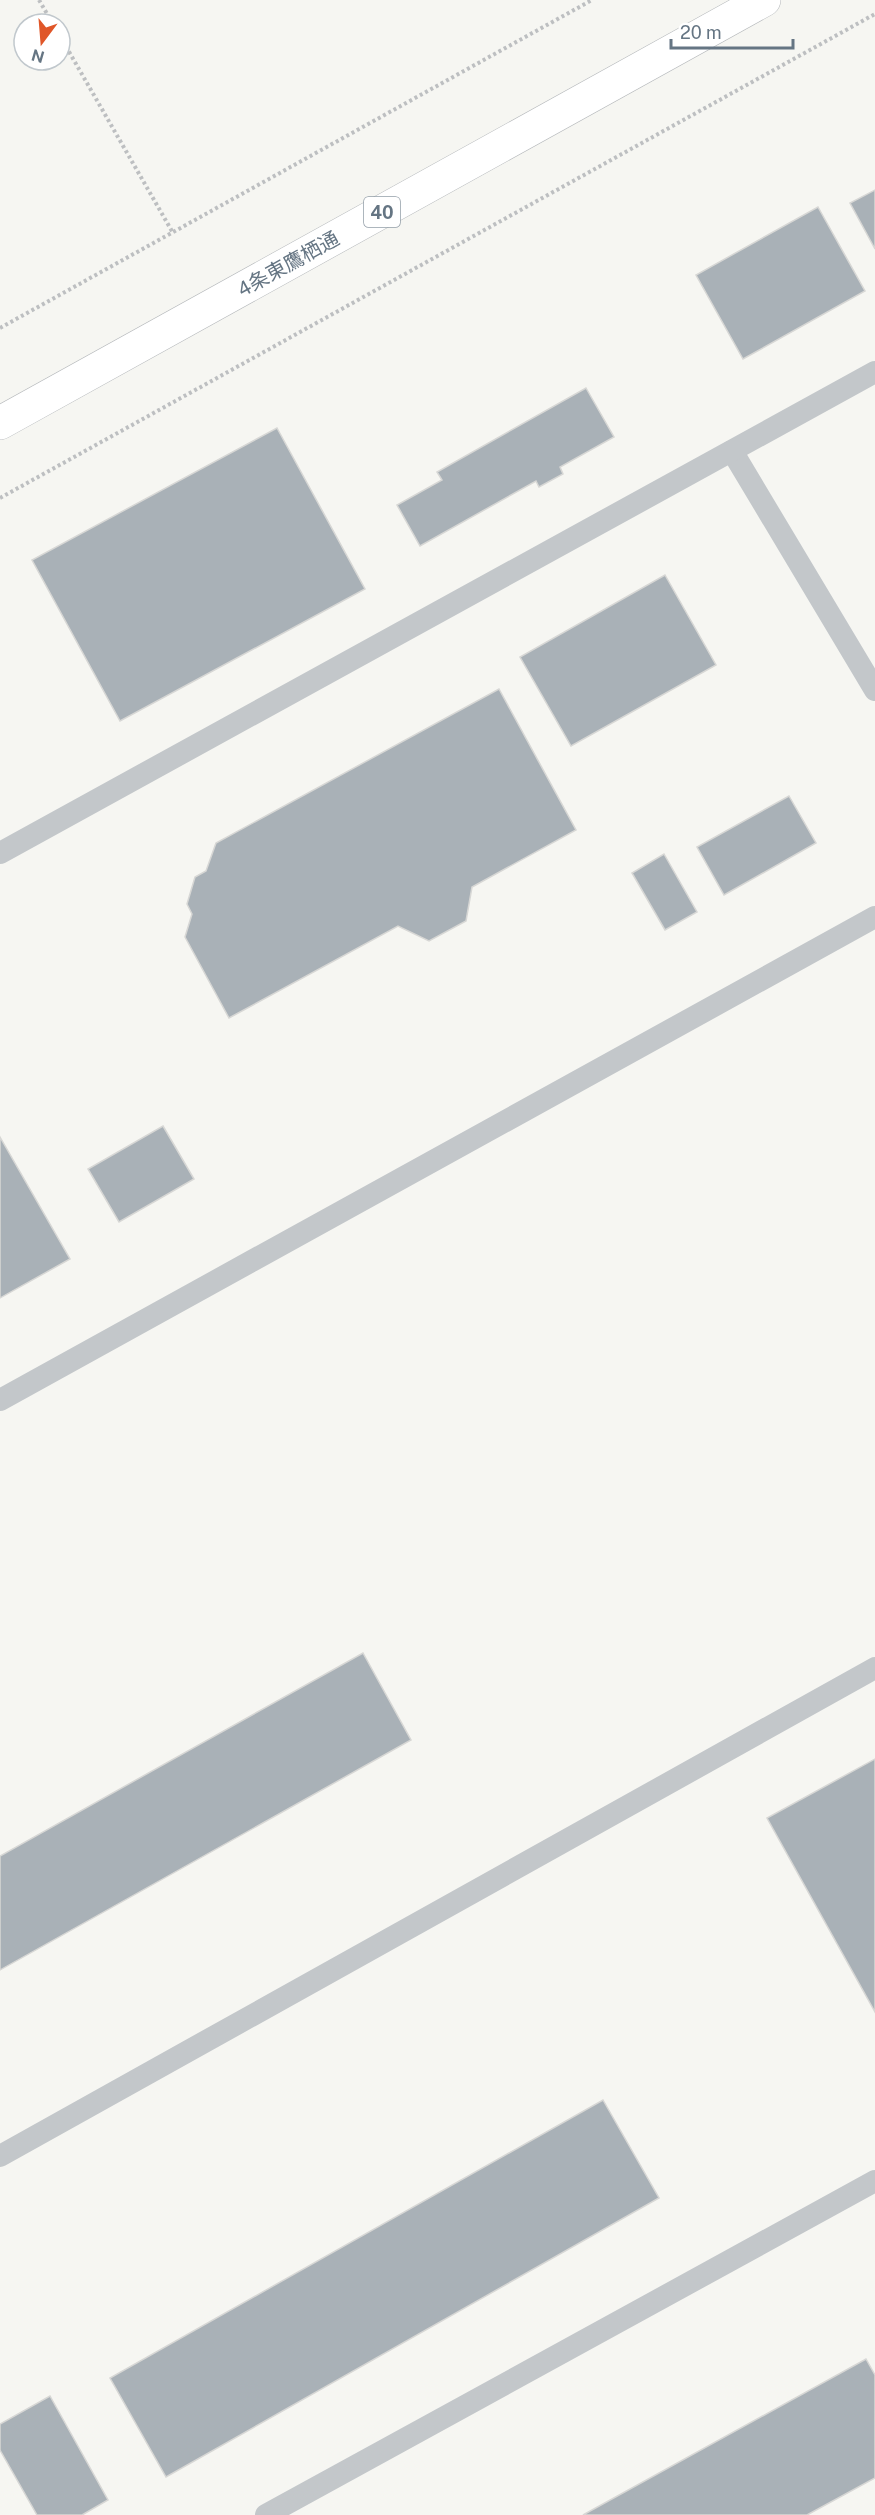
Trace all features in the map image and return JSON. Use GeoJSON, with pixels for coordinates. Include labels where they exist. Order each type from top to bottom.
{"type":"FeatureCollection","features":[{"type":"Feature","properties":{"kind":"highway","name":"4条東鷹栖通"},"geometry":{"type":"LineString","coordinates":[[0,423],[764,0]]}},
{"type":"Feature","properties":{"kind":"lane"},"geometry":{"type":"LineString","coordinates":[[0,853],[875,372]]}},
{"type":"Feature","properties":{"kind":"lane"},"geometry":{"type":"LineString","coordinates":[[732,451],[875,690]]}},
{"type":"Feature","properties":{"kind":"lane"},"geometry":{"type":"LineString","coordinates":[[0,1400],[875,917]]}},
{"type":"Feature","properties":{"kind":"lane"},"geometry":{"type":"LineString","coordinates":[[0,2156],[875,1668]]}},
{"type":"Feature","properties":{"kind":"lane"},"geometry":{"type":"LineString","coordinates":[[266,2515],[875,2181]]}},
{"type":"Feature","properties":{"kind":"path"},"geometry":{"type":"LineString","coordinates":[[0,328],[592,0]]}},
{"type":"Feature","properties":{"kind":"path"},"geometry":{"type":"LineString","coordinates":[[0,498],[875,14]]}},
{"type":"Feature","properties":{"kind":"path"},"geometry":{"type":"LineString","coordinates":[[72,57],[173,232]]}},
{"type":"Feature","properties":{"kind":"building"},"geometry":{"type":"Polygon","coordinates":[[[875,190],[875,249],[850,203],[875,190]]]}},
{"type":"Feature","properties":{"kind":"building"},"geometry":{"type":"Polygon","coordinates":[[[818,207],[865,291],[743,359],[696,275],[818,207]]]}},
{"type":"Feature","properties":{"kind":"building"},"geometry":{"type":"Polygon","coordinates":[[[586,388],[614,437],[560,467],[563,474],[539,487],[536,481],[420,546],[397,505],[442,480],[437,472],[586,388]]]}},
{"type":"Feature","properties":{"kind":"building"},"geometry":{"type":"Polygon","coordinates":[[[277,428],[365,589],[120,721],[32,560],[277,428]]]}},
{"type":"Feature","properties":{"kind":"building"},"geometry":{"type":"Polygon","coordinates":[[[665,575],[716,665],[571,746],[520,657],[665,575]]]}},
{"type":"Feature","properties":{"kind":"building"},"geometry":{"type":"Polygon","coordinates":[[[499,689],[576,830],[472,887],[466,921],[429,941],[398,926],[229,1018],[185,937],[192,914],[187,904],[195,877],[206,871],[216,843],[499,689]]]}},
{"type":"Feature","properties":{"kind":"building"},"geometry":{"type":"Polygon","coordinates":[[[789,796],[816,843],[724,895],[697,847],[789,796]]]}},
{"type":"Feature","properties":{"kind":"building"},"geometry":{"type":"Polygon","coordinates":[[[664,854],[697,912],[665,930],[632,873],[664,854]]]}},
{"type":"Feature","properties":{"kind":"building"},"geometry":{"type":"Polygon","coordinates":[[[163,1126],[194,1179],[119,1222],[88,1169],[163,1126]]]}},
{"type":"Feature","properties":{"kind":"building"},"geometry":{"type":"Polygon","coordinates":[[[0,1137],[70,1259],[0,1298],[0,1137]]]}},
{"type":"Feature","properties":{"kind":"building"},"geometry":{"type":"Polygon","coordinates":[[[363,1653],[411,1740],[0,1970],[0,1856],[363,1653]]]}},
{"type":"Feature","properties":{"kind":"building"},"geometry":{"type":"Polygon","coordinates":[[[875,1759],[875,2012],[767,1818],[875,1759]]]}},
{"type":"Feature","properties":{"kind":"building"},"geometry":{"type":"Polygon","coordinates":[[[603,2100],[659,2198],[166,2477],[110,2378],[603,2100]]]}},
{"type":"Feature","properties":{"kind":"building"},"geometry":{"type":"Polygon","coordinates":[[[866,2359],[875,2375],[875,2478],[807,2515],[583,2515],[866,2359]]]}},
{"type":"Feature","properties":{"kind":"building"},"geometry":{"type":"Polygon","coordinates":[[[50,2396],[108,2500],[82,2515],[37,2515],[0,2450],[0,2424],[50,2396]]]}}]}
